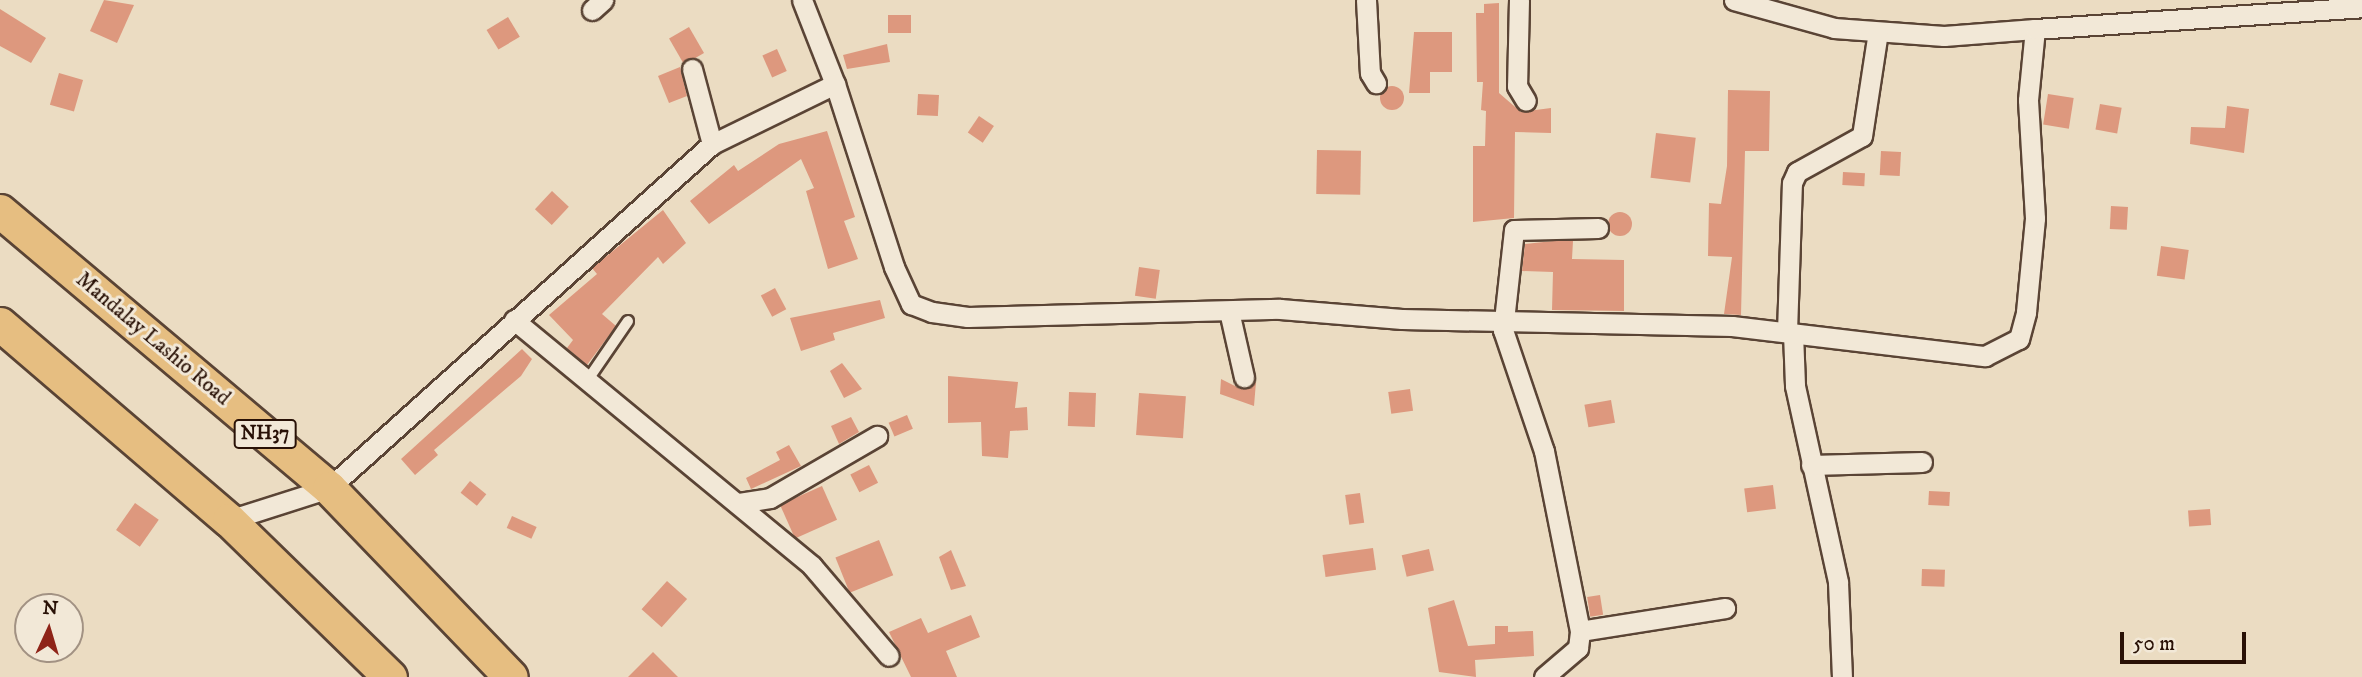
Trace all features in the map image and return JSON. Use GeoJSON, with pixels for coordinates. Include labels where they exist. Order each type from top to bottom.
{"type":"FeatureCollection","features":[{"type":"Feature","properties":{"kind":"highway","name":"Mandalay Lashio Road"},"geometry":{"type":"LineString","coordinates":[[0,211],[329,488],[511,677]]}},
{"type":"Feature","properties":{"kind":"highway"},"geometry":{"type":"LineString","coordinates":[[0,324],[229,520],[390,677]]}},
{"type":"Feature","properties":{"kind":"street"},"geometry":{"type":"LineString","coordinates":[[802,0],[835,84],[866,190],[911,304],[968,317],[1229,311],[1790,333],[1985,356],[2019,339],[2035,218],[2028,100],[2035,29]]}},
{"type":"Feature","properties":{"kind":"street"},"geometry":{"type":"LineString","coordinates":[[1366,0],[1370,73],[1376,83]]}},
{"type":"Feature","properties":{"kind":"street"},"geometry":{"type":"LineString","coordinates":[[1518,0],[1517,86],[1526,101]]}},
{"type":"Feature","properties":{"kind":"street"},"geometry":{"type":"LineString","coordinates":[[1734,0],[1788,7],[1834,29],[1944,36],[2035,29],[2157,8],[2362,7]]}},
{"type":"Feature","properties":{"kind":"street"},"geometry":{"type":"LineString","coordinates":[[1843,677],[1838,582],[1811,465],[1790,333],[1792,183],[1797,172],[1862,136],[1878,32]]}},
{"type":"Feature","properties":{"kind":"street"},"geometry":{"type":"LineString","coordinates":[[692,69],[712,144]]}},
{"type":"Feature","properties":{"kind":"street"},"geometry":{"type":"LineString","coordinates":[[229,520],[329,488],[712,144],[835,84]]}},
{"type":"Feature","properties":{"kind":"street"},"geometry":{"type":"LineString","coordinates":[[1544,677],[1578,648],[1580,631],[1544,451],[1504,344],[1514,230],[1598,228]]}},
{"type":"Feature","properties":{"kind":"street"},"geometry":{"type":"LineString","coordinates":[[1229,311],[1244,377]]}},
{"type":"Feature","properties":{"kind":"street"},"geometry":{"type":"LineString","coordinates":[[514,320],[589,378],[679,461],[739,503],[812,566],[889,656]]}},
{"type":"Feature","properties":{"kind":"street"},"geometry":{"type":"LineString","coordinates":[[739,503],[770,498],[877,436]]}},
{"type":"Feature","properties":{"kind":"street"},"geometry":{"type":"LineString","coordinates":[[1811,465],[1922,462]]}},
{"type":"Feature","properties":{"kind":"street"},"geometry":{"type":"LineString","coordinates":[[1580,631],[1725,608]]}},
{"type":"Feature","properties":{"kind":"lane"},"geometry":{"type":"LineString","coordinates":[[589,378],[628,321]]}},
{"type":"Feature","properties":{"kind":"building"},"geometry":{"type":"Polygon","coordinates":[[[104,0],[134,5],[117,43],[90,31],[104,0]]]}},
{"type":"Feature","properties":{"kind":"building"},"geometry":{"type":"Polygon","coordinates":[[[1499,3],[1499,93],[1521,112],[1551,108],[1551,133],[1515,132],[1514,218],[1473,222],[1473,146],[1485,146],[1486,111],[1481,110],[1483,82],[1477,82],[1476,13],[1484,13],[1484,4],[1499,3]]]}},
{"type":"Feature","properties":{"kind":"building"},"geometry":{"type":"Polygon","coordinates":[[[0,9],[46,38],[31,63],[0,46],[0,9]]]}},
{"type":"Feature","properties":{"kind":"building"},"geometry":{"type":"Polygon","coordinates":[[[888,15],[911,15],[911,33],[888,33],[888,15]]]}},
{"type":"Feature","properties":{"kind":"building"},"geometry":{"type":"Polygon","coordinates":[[[508,17],[520,37],[498,50],[487,30],[508,17]]]}},
{"type":"Feature","properties":{"kind":"building"},"geometry":{"type":"Polygon","coordinates":[[[689,27],[704,53],[684,64],[669,38],[689,27]]]}},
{"type":"Feature","properties":{"kind":"building"},"geometry":{"type":"Polygon","coordinates":[[[1414,32],[1452,32],[1452,72],[1430,72],[1430,93],[1409,93],[1414,32]]]}},
{"type":"Feature","properties":{"kind":"building"},"geometry":{"type":"Polygon","coordinates":[[[887,44],[890,62],[847,69],[843,55],[887,44]]]}},
{"type":"Feature","properties":{"kind":"building"},"geometry":{"type":"Polygon","coordinates":[[[777,49],[787,71],[772,77],[762,56],[777,49]]]}},
{"type":"Feature","properties":{"kind":"building"},"geometry":{"type":"Polygon","coordinates":[[[680,67],[687,96],[669,103],[658,76],[680,67]]]}},
{"type":"Feature","properties":{"kind":"building"},"geometry":{"type":"Polygon","coordinates":[[[59,73],[83,80],[74,112],[50,105],[59,73]]]}},
{"type":"Feature","properties":{"kind":"building"},"geometry":{"type":"Polygon","coordinates":[[[1392,86],[1401,89],[1404,98],[1401,107],[1392,110],[1383,107],[1380,98],[1383,89],[1392,86]]]}},
{"type":"Feature","properties":{"kind":"building"},"geometry":{"type":"Polygon","coordinates":[[[1728,90],[1770,91],[1769,151],[1745,151],[1741,315],[1724,314],[1732,257],[1708,256],[1709,203],[1721,204],[1727,166],[1728,90]]]}},
{"type":"Feature","properties":{"kind":"building"},"geometry":{"type":"Polygon","coordinates":[[[918,94],[939,95],[938,116],[917,115],[918,94]]]}},
{"type":"Feature","properties":{"kind":"building"},"geometry":{"type":"Polygon","coordinates":[[[2048,94],[2074,98],[2069,129],[2043,125],[2048,94]]]}},
{"type":"Feature","properties":{"kind":"building"},"geometry":{"type":"Polygon","coordinates":[[[2100,104],[2122,108],[2117,133],[2095,130],[2100,104]]]}},
{"type":"Feature","properties":{"kind":"building"},"geometry":{"type":"Polygon","coordinates":[[[2227,106],[2249,109],[2244,153],[2190,144],[2191,127],[2225,128],[2227,106]]]}},
{"type":"Feature","properties":{"kind":"building"},"geometry":{"type":"Polygon","coordinates":[[[979,116],[994,126],[983,143],[968,133],[979,116]]]}},
{"type":"Feature","properties":{"kind":"building"},"geometry":{"type":"Polygon","coordinates":[[[827,131],[855,217],[844,221],[858,259],[828,269],[806,191],[814,188],[801,159],[709,224],[690,201],[734,165],[738,171],[779,144],[827,131]]]}},
{"type":"Feature","properties":{"kind":"building"},"geometry":{"type":"Polygon","coordinates":[[[1656,133],[1696,138],[1690,183],[1651,178],[1656,133]]]}},
{"type":"Feature","properties":{"kind":"building"},"geometry":{"type":"Polygon","coordinates":[[[1317,150],[1361,151],[1360,195],[1316,194],[1317,150]]]}},
{"type":"Feature","properties":{"kind":"building"},"geometry":{"type":"Polygon","coordinates":[[[1881,151],[1901,152],[1900,176],[1880,175],[1881,151]]]}},
{"type":"Feature","properties":{"kind":"building"},"geometry":{"type":"Polygon","coordinates":[[[1843,172],[1865,173],[1864,186],[1842,185],[1843,172]]]}},
{"type":"Feature","properties":{"kind":"building"},"geometry":{"type":"Polygon","coordinates":[[[552,191],[569,207],[552,225],[535,209],[552,191]]]}},
{"type":"Feature","properties":{"kind":"building"},"geometry":{"type":"Polygon","coordinates":[[[2111,206],[2128,207],[2127,230],[2110,229],[2111,206]]]}},
{"type":"Feature","properties":{"kind":"building"},"geometry":{"type":"Polygon","coordinates":[[[663,210],[686,243],[663,264],[658,257],[602,314],[616,326],[587,365],[567,348],[573,340],[549,315],[597,274],[592,268],[663,210]]]}},
{"type":"Feature","properties":{"kind":"building"},"geometry":{"type":"Polygon","coordinates":[[[1620,212],[1628,216],[1632,224],[1628,232],[1620,236],[1612,232],[1608,224],[1612,216],[1620,212]]]}},
{"type":"Feature","properties":{"kind":"building"},"geometry":{"type":"Polygon","coordinates":[[[1573,241],[1572,259],[1624,260],[1624,311],[1552,310],[1553,272],[1522,271],[1525,244],[1573,241]]]}},
{"type":"Feature","properties":{"kind":"building"},"geometry":{"type":"Polygon","coordinates":[[[2161,246],[2189,250],[2185,280],[2157,276],[2161,246]]]}},
{"type":"Feature","properties":{"kind":"building"},"geometry":{"type":"Polygon","coordinates":[[[1139,267],[1160,270],[1156,299],[1135,296],[1139,267]]]}},
{"type":"Feature","properties":{"kind":"building"},"geometry":{"type":"Polygon","coordinates":[[[775,288],[786,309],[772,317],[761,296],[775,288]]]}},
{"type":"Feature","properties":{"kind":"building"},"geometry":{"type":"Polygon","coordinates":[[[880,300],[885,318],[833,333],[835,340],[801,351],[790,318],[880,300]]]}},
{"type":"Feature","properties":{"kind":"building"},"geometry":{"type":"Polygon","coordinates":[[[522,349],[532,359],[521,376],[434,450],[438,455],[415,475],[401,459],[522,349]]]}},
{"type":"Feature","properties":{"kind":"building"},"geometry":{"type":"Polygon","coordinates":[[[842,363],[862,389],[844,398],[830,371],[842,363]]]}},
{"type":"Feature","properties":{"kind":"building"},"geometry":{"type":"Polygon","coordinates":[[[948,376],[1018,382],[1015,408],[1027,407],[1028,430],[1010,431],[1008,458],[982,456],[981,422],[948,423],[948,376]]]}},
{"type":"Feature","properties":{"kind":"building"},"geometry":{"type":"Polygon","coordinates":[[[1221,379],[1241,389],[1256,382],[1254,406],[1220,394],[1221,379]]]}},
{"type":"Feature","properties":{"kind":"building"},"geometry":{"type":"Polygon","coordinates":[[[1410,389],[1413,411],[1391,414],[1388,392],[1410,389]]]}},
{"type":"Feature","properties":{"kind":"building"},"geometry":{"type":"Polygon","coordinates":[[[1069,392],[1096,393],[1095,427],[1068,426],[1069,392]]]}},
{"type":"Feature","properties":{"kind":"building"},"geometry":{"type":"Polygon","coordinates":[[[1139,393],[1186,396],[1183,438],[1136,435],[1139,393]]]}},
{"type":"Feature","properties":{"kind":"building"},"geometry":{"type":"Polygon","coordinates":[[[1611,400],[1615,423],[1588,427],[1584,405],[1611,400]]]}},
{"type":"Feature","properties":{"kind":"building"},"geometry":{"type":"Polygon","coordinates":[[[907,415],[913,429],[894,437],[889,423],[907,415]]]}},
{"type":"Feature","properties":{"kind":"building"},"geometry":{"type":"Polygon","coordinates":[[[851,417],[859,432],[839,444],[831,426],[851,417]]]}},
{"type":"Feature","properties":{"kind":"building"},"geometry":{"type":"Polygon","coordinates":[[[789,445],[801,466],[751,489],[746,478],[780,460],[776,452],[789,445]]]}},
{"type":"Feature","properties":{"kind":"building"},"geometry":{"type":"Polygon","coordinates":[[[869,465],[878,483],[859,492],[850,475],[869,465]]]}},
{"type":"Feature","properties":{"kind":"building"},"geometry":{"type":"Polygon","coordinates":[[[470,481],[486,494],[477,506],[461,493],[470,481]]]}},
{"type":"Feature","properties":{"kind":"building"},"geometry":{"type":"Polygon","coordinates":[[[1773,485],[1776,509],[1747,512],[1744,489],[1773,485]]]}},
{"type":"Feature","properties":{"kind":"building"},"geometry":{"type":"Polygon","coordinates":[[[822,486],[837,520],[795,539],[780,505],[822,486]]]}},
{"type":"Feature","properties":{"kind":"building"},"geometry":{"type":"Polygon","coordinates":[[[1929,491],[1950,492],[1949,506],[1928,505],[1929,491]]]}},
{"type":"Feature","properties":{"kind":"building"},"geometry":{"type":"Polygon","coordinates":[[[1360,493],[1364,523],[1349,525],[1345,495],[1360,493]]]}},
{"type":"Feature","properties":{"kind":"building"},"geometry":{"type":"Polygon","coordinates":[[[135,503],[159,520],[140,547],[116,530],[135,503]]]}},
{"type":"Feature","properties":{"kind":"building"},"geometry":{"type":"Polygon","coordinates":[[[2210,509],[2211,525],[2189,526],[2188,511],[2210,509]]]}},
{"type":"Feature","properties":{"kind":"building"},"geometry":{"type":"Polygon","coordinates":[[[512,516],[537,527],[531,539],[507,528],[512,516]]]}},
{"type":"Feature","properties":{"kind":"building"},"geometry":{"type":"Polygon","coordinates":[[[879,540],[893,575],[850,593],[835,558],[879,540]]]}},
{"type":"Feature","properties":{"kind":"building"},"geometry":{"type":"Polygon","coordinates":[[[1373,548],[1376,570],[1326,577],[1322,555],[1373,548]]]}},
{"type":"Feature","properties":{"kind":"building"},"geometry":{"type":"Polygon","coordinates":[[[1429,549],[1434,570],[1407,577],[1402,555],[1429,549]]]}},
{"type":"Feature","properties":{"kind":"building"},"geometry":{"type":"Polygon","coordinates":[[[951,550],[966,586],[951,590],[939,557],[951,550]]]}},
{"type":"Feature","properties":{"kind":"building"},"geometry":{"type":"Polygon","coordinates":[[[1922,569],[1945,570],[1944,587],[1921,586],[1922,569]]]}},
{"type":"Feature","properties":{"kind":"building"},"geometry":{"type":"Polygon","coordinates":[[[667,581],[687,599],[662,627],[642,609],[667,581]]]}},
{"type":"Feature","properties":{"kind":"building"},"geometry":{"type":"Polygon","coordinates":[[[1600,595],[1603,615],[1590,617],[1587,597],[1600,595]]]}},
{"type":"Feature","properties":{"kind":"building"},"geometry":{"type":"Polygon","coordinates":[[[1454,600],[1468,646],[1495,644],[1495,626],[1508,626],[1508,632],[1533,631],[1534,656],[1475,660],[1476,677],[1439,672],[1428,608],[1454,600]]]}},
{"type":"Feature","properties":{"kind":"building"},"geometry":{"type":"Polygon","coordinates":[[[971,615],[980,637],[946,651],[957,677],[911,677],[889,632],[921,618],[928,633],[971,615]]]}},
{"type":"Feature","properties":{"kind":"building"},"geometry":{"type":"Polygon","coordinates":[[[653,652],[678,677],[628,677],[653,652]]]}}]}
